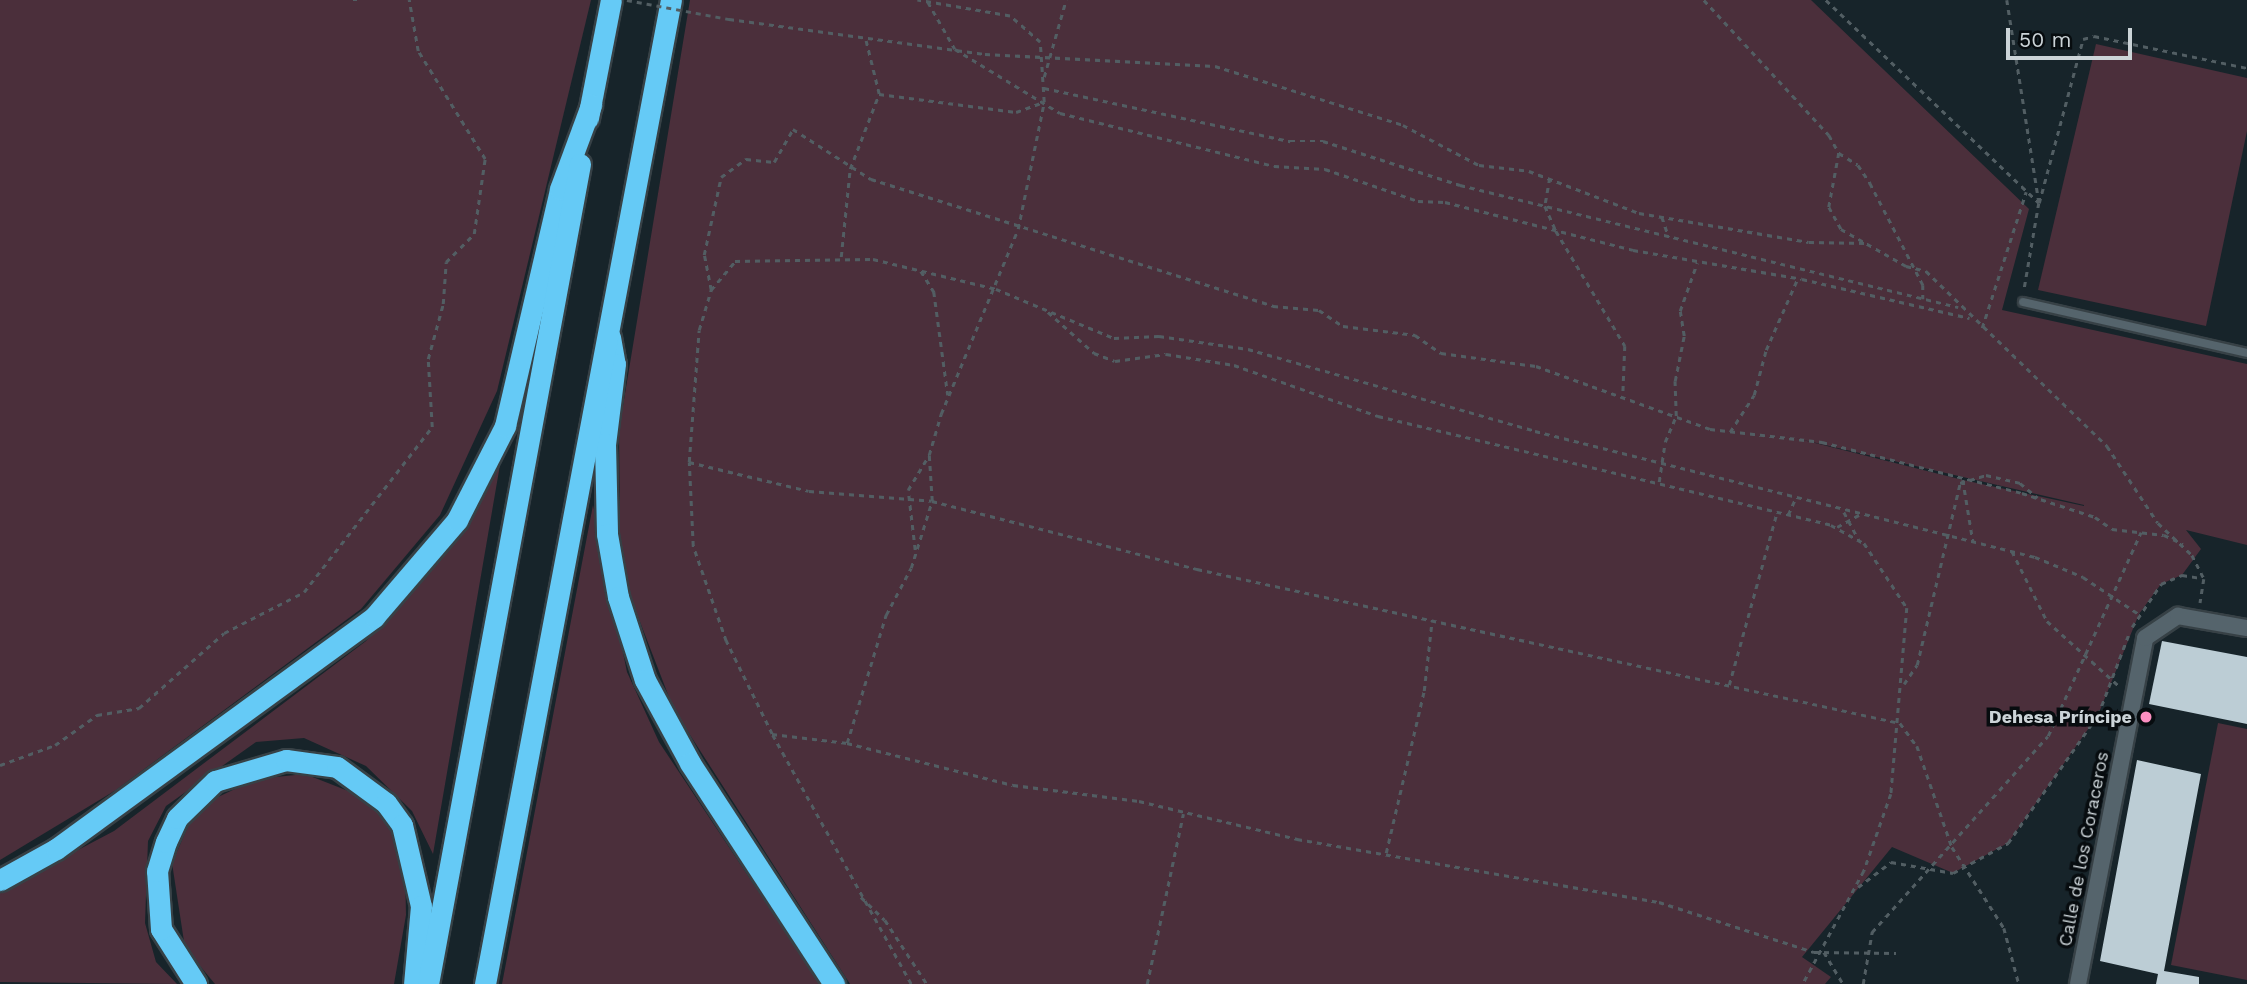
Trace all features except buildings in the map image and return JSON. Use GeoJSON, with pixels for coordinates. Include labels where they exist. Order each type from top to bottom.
{"type":"FeatureCollection","features":[{"type":"Feature","properties":{"kind":"highway"},"geometry":{"type":"LineString","coordinates":[[428,984],[611,0]]}},
{"type":"Feature","properties":{"kind":"highway"},"geometry":{"type":"LineString","coordinates":[[485,984],[599,360],[610,337],[671,0]]}},
{"type":"Feature","properties":{"kind":"highway"},"geometry":{"type":"LineString","coordinates":[[0,880],[56,849],[334,649],[374,617],[457,520],[505,426],[559,189],[591,105]]}},
{"type":"Feature","properties":{"kind":"highway"},"geometry":{"type":"LineString","coordinates":[[610,337],[615,364],[605,444],[607,534],[618,597],[645,680],[690,763],[834,984]]}},
{"type":"Feature","properties":{"kind":"highway"},"geometry":{"type":"LineString","coordinates":[[196,984],[161,929],[157,871],[166,842],[177,818],[215,781],[286,760],[337,767],[386,803],[402,825],[421,906],[414,984]]}},
{"type":"Feature","properties":{"kind":"street","name":"Calle de los Coraceros"},"geometry":{"type":"LineString","coordinates":[[2078,984],[2145,638],[2178,615],[2197,619]]}},
{"type":"Feature","properties":{"kind":"street"},"geometry":{"type":"LineString","coordinates":[[2197,619],[2247,628]]}},
{"type":"Feature","properties":{"kind":"lane"},"geometry":{"type":"LineString","coordinates":[[2023,302],[2247,353]]}},
{"type":"Feature","properties":{"kind":"path"},"geometry":{"type":"LineString","coordinates":[[0,765],[55,746],[97,715],[139,708],[224,633],[304,592],[432,427],[428,359],[443,304],[446,262],[474,234],[485,159],[418,51],[409,0]]}},
{"type":"Feature","properties":{"kind":"path"},"geometry":{"type":"LineString","coordinates":[[627,0],[865,41],[1215,66],[1269,78],[1403,125],[1479,165],[1550,178],[1662,217],[1809,242],[1866,243]]}},
{"type":"Feature","properties":{"kind":"path"},"geometry":{"type":"LineString","coordinates":[[916,553],[907,500],[929,455],[948,398],[996,289],[1018,229],[1044,102],[1044,79],[1036,55],[1040,42],[1010,16],[917,0]]}},
{"type":"Feature","properties":{"kind":"path"},"geometry":{"type":"LineString","coordinates":[[1044,79],[1053,56],[1066,0]]}},
{"type":"Feature","properties":{"kind":"path"},"geometry":{"type":"LineString","coordinates":[[1704,0],[1839,153],[1858,165],[1923,285],[1923,299]]}},
{"type":"Feature","properties":{"kind":"path"},"geometry":{"type":"LineString","coordinates":[[1826,0],[2039,203]]}},
{"type":"Feature","properties":{"kind":"path"},"geometry":{"type":"LineString","coordinates":[[2007,0],[2017,97],[2039,203]]}},
{"type":"Feature","properties":{"kind":"path"},"geometry":{"type":"LineString","coordinates":[[928,2],[955,49],[1060,113],[1140,135],[1274,166],[1325,169],[1419,201],[1697,263],[1798,278],[1970,318]]}},
{"type":"Feature","properties":{"kind":"path"},"geometry":{"type":"LineString","coordinates":[[2023,302],[2039,203],[2083,39],[2094,36],[2247,68]]}},
{"type":"Feature","properties":{"kind":"path"},"geometry":{"type":"LineString","coordinates":[[841,257],[850,169],[879,94],[865,41]]}},
{"type":"Feature","properties":{"kind":"path"},"geometry":{"type":"LineString","coordinates":[[1044,88],[1290,141],[1323,141],[1669,238],[1958,307]]}},
{"type":"Feature","properties":{"kind":"path"},"geometry":{"type":"LineString","coordinates":[[879,94],[1016,112],[1044,102]]}},
{"type":"Feature","properties":{"kind":"path"},"geometry":{"type":"LineString","coordinates":[[911,984],[858,895],[772,734],[726,641],[693,546],[689,462],[693,370],[711,290],[704,255],[721,177],[746,159],[775,162],[793,129],[836,152],[850,169],[1018,229],[1123,255],[1273,306],[1319,310],[1343,326],[1415,335],[1441,353],[1536,366],[1676,416],[1730,432],[1822,442],[2041,500],[2095,517],[2112,529],[2141,532],[2183,544]]}},
{"type":"Feature","properties":{"kind":"path"},"geometry":{"type":"LineString","coordinates":[[1839,153],[1829,207],[1841,229],[1943,284],[1958,307],[2106,446],[2158,523],[2183,544],[2204,579],[2197,619]]}},
{"type":"Feature","properties":{"kind":"path"},"geometry":{"type":"LineString","coordinates":[[1550,178],[1545,205],[1556,230],[1625,346],[1623,396]]}},
{"type":"Feature","properties":{"kind":"path"},"geometry":{"type":"LineString","coordinates":[[1982,329],[2026,192]]}},
{"type":"Feature","properties":{"kind":"path"},"geometry":{"type":"LineString","coordinates":[[1662,217],[1669,238]]}},
{"type":"Feature","properties":{"kind":"path"},"geometry":{"type":"LineString","coordinates":[[711,290],[735,261],[841,257],[921,271],[996,289],[1114,338],[1159,336],[1248,348],[1662,464],[1859,516],[2012,551],[2083,577],[2108,597],[2139,614]]}},
{"type":"Feature","properties":{"kind":"path"},"geometry":{"type":"LineString","coordinates":[[1660,482],[1662,464],[1676,416],[1675,380],[1684,336],[1680,311],[1697,263]]}},
{"type":"Feature","properties":{"kind":"path"},"geometry":{"type":"LineString","coordinates":[[921,271],[934,292],[948,398]]}},
{"type":"Feature","properties":{"kind":"path"},"geometry":{"type":"LineString","coordinates":[[1730,432],[1754,395],[1766,350],[1798,278]]}},
{"type":"Feature","properties":{"kind":"path"},"geometry":{"type":"LineString","coordinates":[[1047,310],[1094,353],[1115,360],[1166,354],[1234,365],[1378,416],[1777,512],[1836,528],[1859,540]]}},
{"type":"Feature","properties":{"kind":"path"},"geometry":{"type":"LineString","coordinates":[[847,743],[886,615],[916,553],[932,501],[929,455]]}},
{"type":"Feature","properties":{"kind":"path"},"geometry":{"type":"LineString","coordinates":[[689,462],[809,491],[932,501],[1432,620],[1900,723],[1917,746],[1952,847],[1968,868],[2004,928],[2019,984]]}},
{"type":"Feature","properties":{"kind":"path"},"geometry":{"type":"LineString","coordinates":[[1963,480],[1975,475],[2020,483],[2041,500]]}},
{"type":"Feature","properties":{"kind":"path"},"geometry":{"type":"LineString","coordinates":[[1902,690],[1917,665],[1963,480]]}},
{"type":"Feature","properties":{"kind":"path"},"geometry":{"type":"LineString","coordinates":[[1963,480],[1973,541]]}},
{"type":"Feature","properties":{"kind":"path"},"geometry":{"type":"LineString","coordinates":[[1788,515],[1795,499]]}},
{"type":"Feature","properties":{"kind":"path"},"geometry":{"type":"LineString","coordinates":[[1729,685],[1777,512]]}},
{"type":"Feature","properties":{"kind":"path"},"geometry":{"type":"LineString","coordinates":[[1803,984],[1824,952],[1855,889],[1887,812],[1900,723],[1907,608],[1884,566],[1859,540],[1844,512]]}},
{"type":"Feature","properties":{"kind":"path"},"geometry":{"type":"LineString","coordinates":[[1836,528],[1859,516]]}},
{"type":"Feature","properties":{"kind":"path"},"geometry":{"type":"LineString","coordinates":[[1863,984],[1869,976],[1867,951],[1871,932],[1952,847],[2048,736],[2084,658],[2108,597],[2141,532]]}},
{"type":"Feature","properties":{"kind":"path"},"geometry":{"type":"LineString","coordinates":[[2012,551],[2047,621],[2113,682],[2134,690]]}},
{"type":"Feature","properties":{"kind":"path"},"geometry":{"type":"LineString","coordinates":[[1855,889],[1891,862],[1933,866],[1953,873],[1968,868],[2008,843],[2063,770],[2113,682],[2119,654],[2139,614],[2161,583],[2182,575],[2204,579]]}},
{"type":"Feature","properties":{"kind":"path"},"geometry":{"type":"LineString","coordinates":[[1386,854],[1424,691],[1432,620]]}},
{"type":"Feature","properties":{"kind":"path"},"geometry":{"type":"LineString","coordinates":[[772,734],[847,743],[1013,785],[1139,801],[1183,814],[1386,854],[1690,909],[1824,952],[1896,953]]}},
{"type":"Feature","properties":{"kind":"path"},"geometry":{"type":"LineString","coordinates":[[1147,984],[1183,814]]}},
{"type":"Feature","properties":{"kind":"path"},"geometry":{"type":"LineString","coordinates":[[858,895],[885,920],[927,984]]}},
{"type":"Feature","properties":{"kind":"path"},"geometry":{"type":"LineString","coordinates":[[1824,952],[1843,984]]}},
{"type":"Feature","properties":{"kind":"shaded area"},"geometry":{"type":"Polygon","coordinates":[[[0,0],[591,0],[497,391],[440,515],[361,609],[116,790],[0,860],[0,0]]]}},
{"type":"Feature","properties":{"kind":"shaded area"},"geometry":{"type":"Polygon","coordinates":[[[690,0],[1811,0],[2029,209],[2002,310],[2247,364],[2247,545],[2186,530],[2201,549],[2182,575],[2161,584],[2139,614],[2098,715],[2008,843],[1953,873],[1892,847],[1802,957],[1831,977],[1825,984],[850,984],[674,710],[630,596],[620,541],[619,430],[690,0]],[[1795,438],[1963,480],[2084,505],[1795,438]]]}},
{"type":"Feature","properties":{"kind":"shaded area"},"geometry":{"type":"Polygon","coordinates":[[[2096,44],[2247,78],[2247,131],[2206,326],[2038,290],[2096,44]]]}},
{"type":"Feature","properties":{"kind":"shaded area"},"geometry":{"type":"Polygon","coordinates":[[[500,465],[433,854],[412,811],[366,766],[304,738],[256,742],[166,806],[148,841],[145,923],[156,962],[177,984],[0,982],[0,891],[114,831],[366,641],[453,545],[500,465]]]}},
{"type":"Feature","properties":{"kind":"shaded area"},"geometry":{"type":"Polygon","coordinates":[[[593,505],[627,672],[659,742],[820,984],[502,984],[593,505]]]}},
{"type":"Feature","properties":{"kind":"shaded area"},"geometry":{"type":"Polygon","coordinates":[[[2218,723],[2247,729],[2247,980],[2171,965],[2218,723]]]}},
{"type":"Feature","properties":{"kind":"shaded area"},"geometry":{"type":"Polygon","coordinates":[[[305,774],[361,796],[390,822],[405,864],[406,915],[394,984],[215,984],[185,948],[172,863],[189,824],[218,797],[256,779],[305,774]]]}},
{"type":"Feature","properties":{"kind":"place","name":"Dehesa Príncipe"},"geometry":{"type":"Point","coordinates":[2146,717]}}]}
